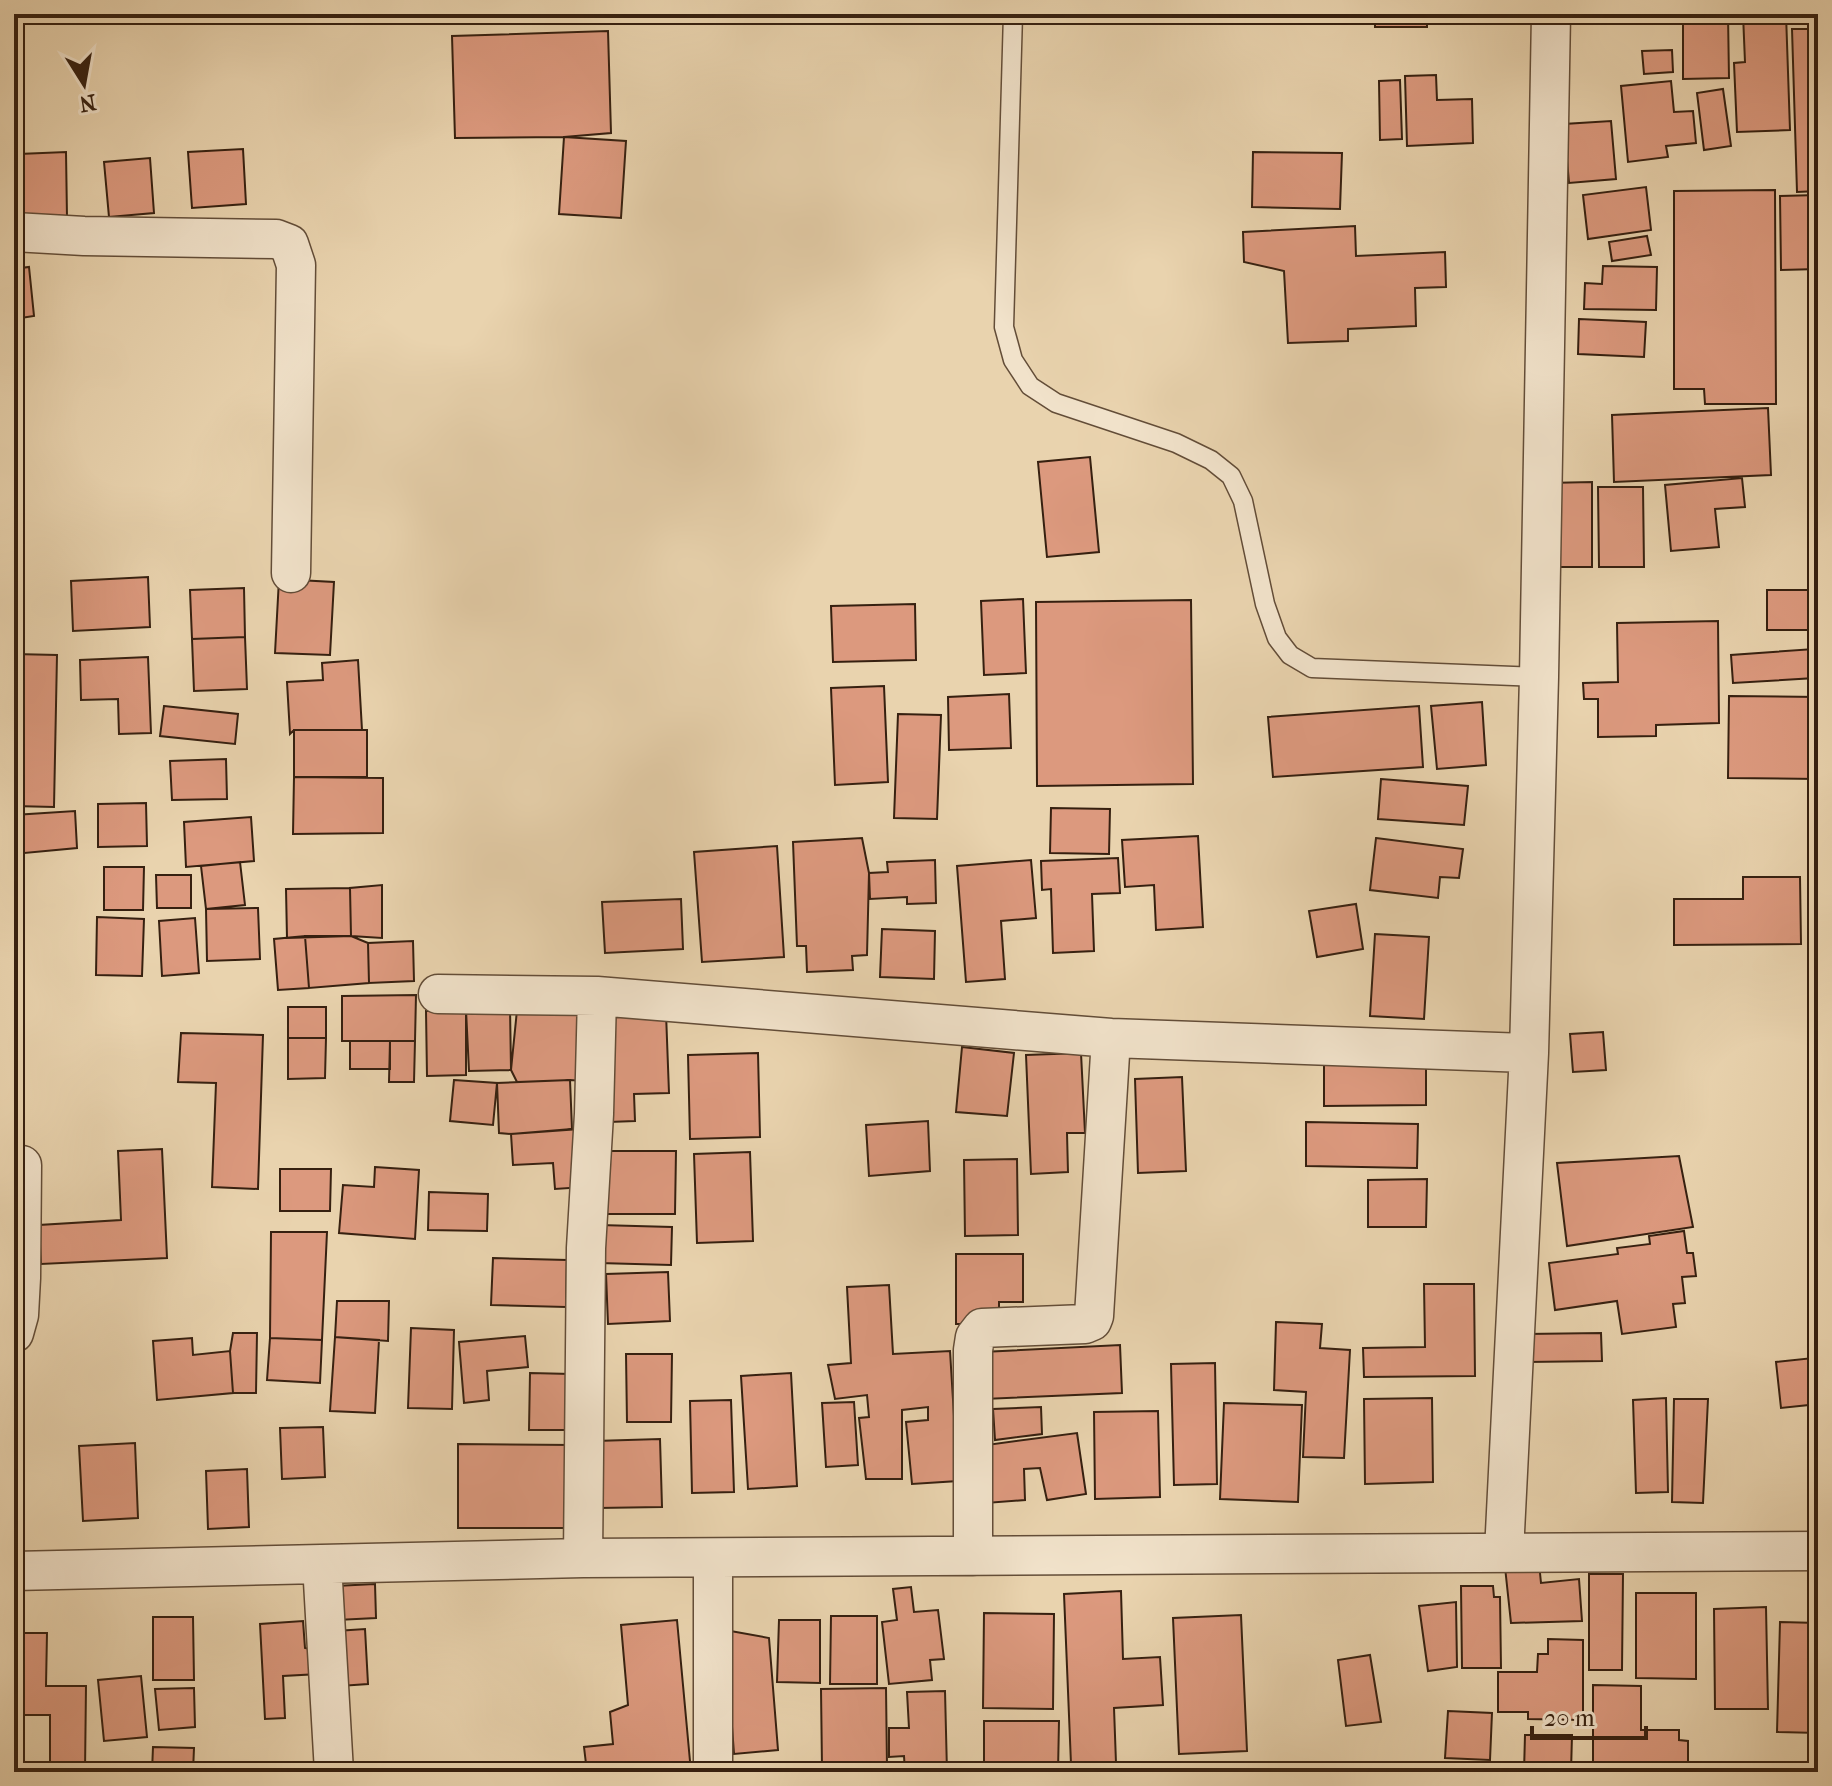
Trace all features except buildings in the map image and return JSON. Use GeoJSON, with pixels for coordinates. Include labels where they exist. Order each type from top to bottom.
{"type":"FeatureCollection","features":[{"type":"Feature","properties":{"kind":"street"},"geometry":{"type":"LineString","coordinates":[[1504,1552],[1529,1053],[1551,14]]}},
{"type":"Feature","properties":{"kind":"street"},"geometry":{"type":"LineString","coordinates":[[14,232],[276,239],[289,244],[296,265],[291,573]]}},
{"type":"Feature","properties":{"kind":"street"},"geometry":{"type":"LineString","coordinates":[[438,994],[597,996],[1111,1038],[1529,1053]]}},
{"type":"Feature","properties":{"kind":"street"},"geometry":{"type":"LineString","coordinates":[[583,1558],[586,1248],[597,996]]}},
{"type":"Feature","properties":{"kind":"street"},"geometry":{"type":"LineString","coordinates":[[973,1556],[973,1350],[977,1332],[982,1328],[1085,1324],[1092,1321],[1094,1316],[1111,1038]]}},
{"type":"Feature","properties":{"kind":"street"},"geometry":{"type":"LineString","coordinates":[[14,1333],[19,1315],[21,1278],[22,1165]]}},
{"type":"Feature","properties":{"kind":"street"},"geometry":{"type":"LineString","coordinates":[[14,1571],[583,1558],[1818,1551]]}},
{"type":"Feature","properties":{"kind":"street"},"geometry":{"type":"LineString","coordinates":[[713,1559],[713,1772]]}},
{"type":"Feature","properties":{"kind":"street"},"geometry":{"type":"LineString","coordinates":[[322,1564],[334,1772]]}},
{"type":"Feature","properties":{"kind":"lane"},"geometry":{"type":"LineString","coordinates":[[1013,14],[1004,327],[1013,360],[1030,386],[1056,403],[1176,443],[1211,460],[1231,476],[1243,501],[1265,604],[1277,638],[1290,655],[1312,668],[1539,677]]}}]}
